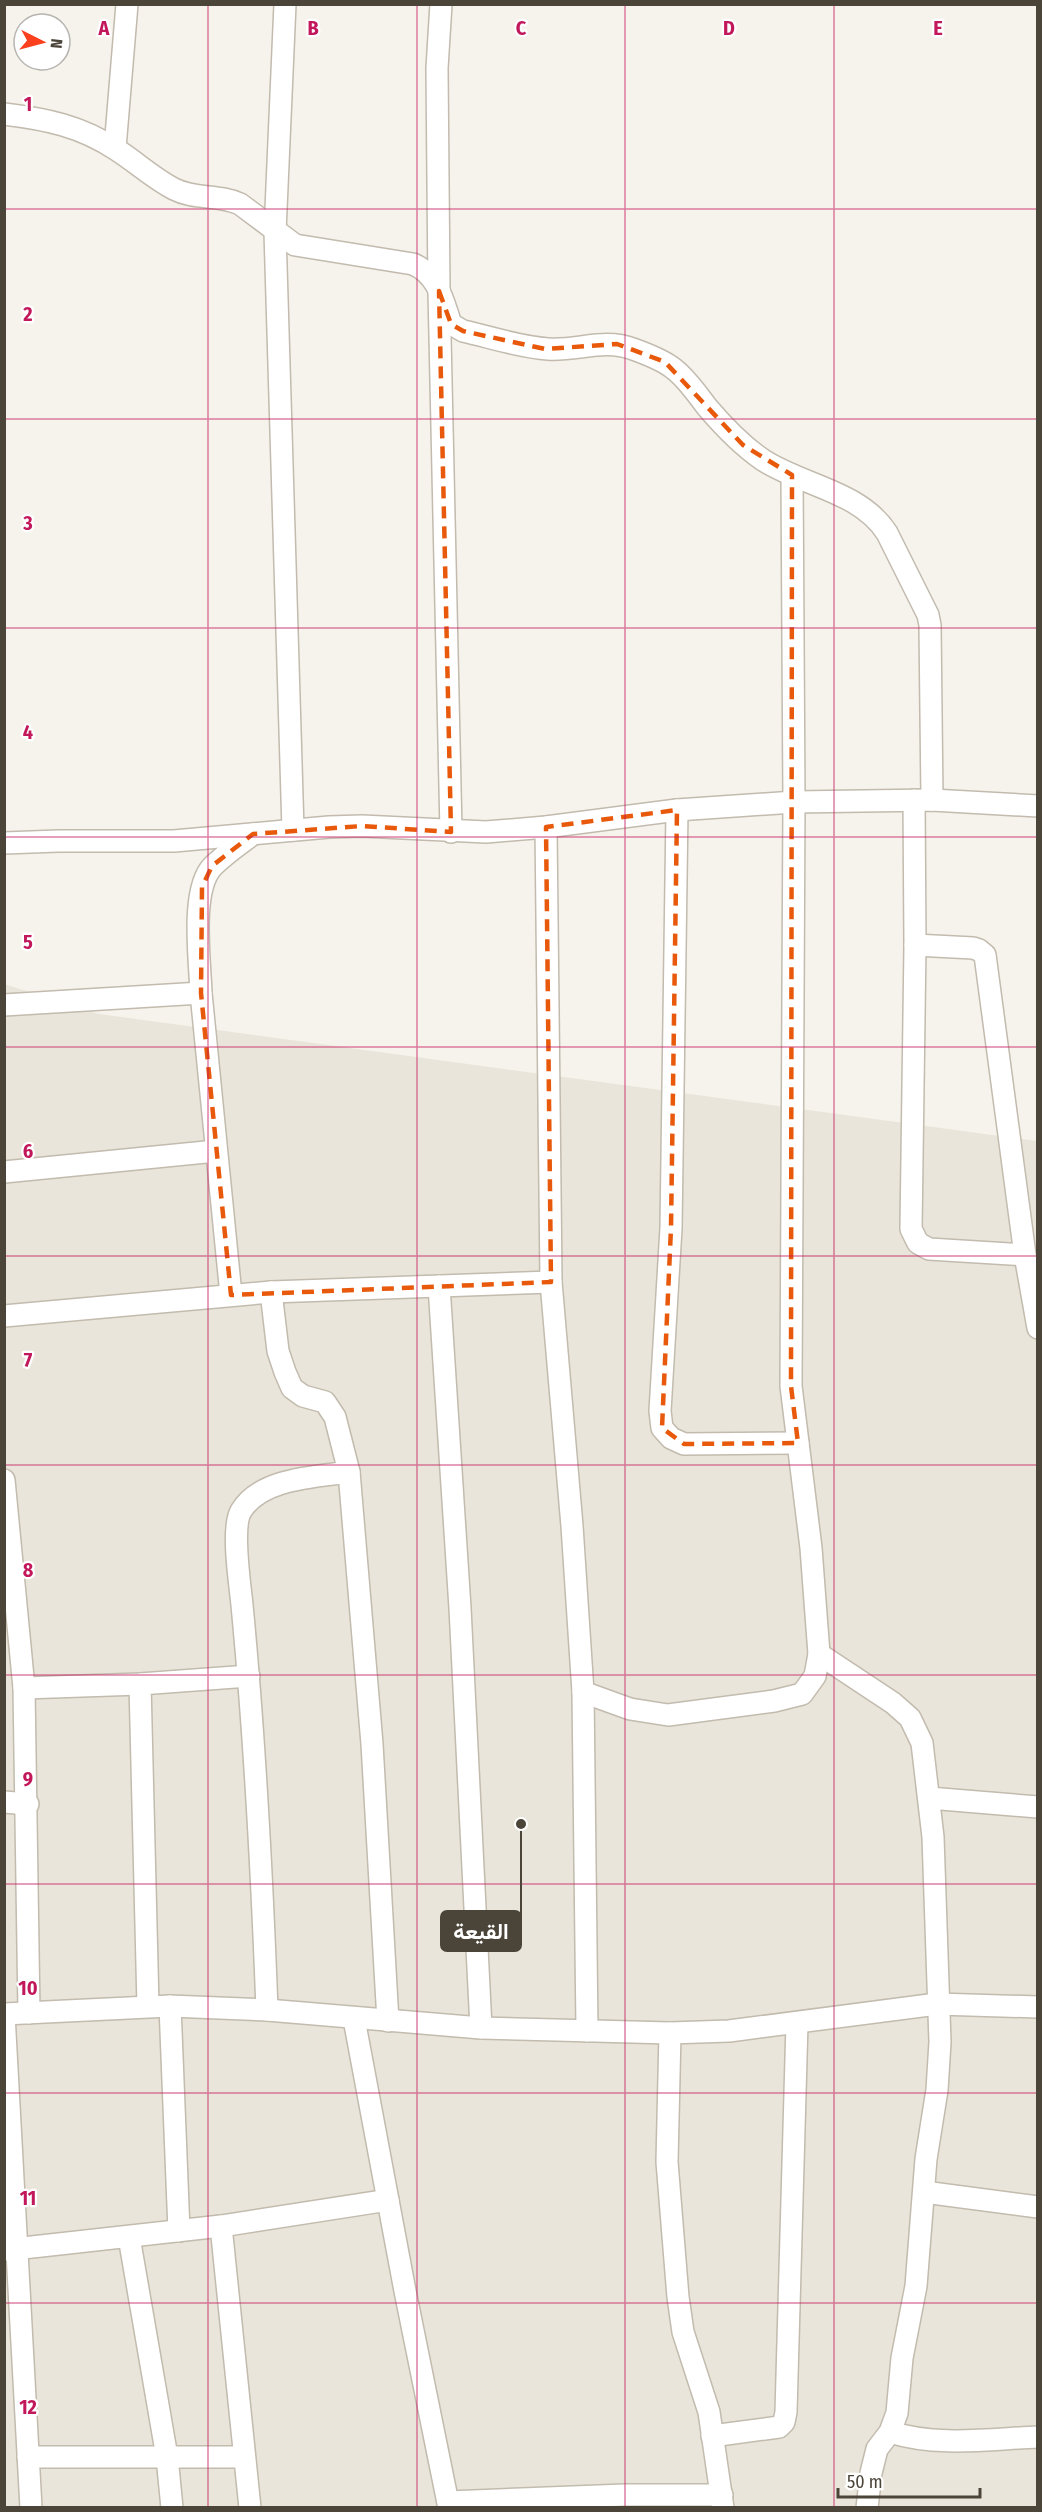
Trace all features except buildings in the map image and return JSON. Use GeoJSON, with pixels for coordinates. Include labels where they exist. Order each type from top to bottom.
{"type":"FeatureCollection","features":[{"type":"Feature","properties":{"kind":"street"},"geometry":{"type":"LineString","coordinates":[[115,148],[127,4]]}},
{"type":"Feature","properties":{"kind":"street"},"geometry":{"type":"LineString","coordinates":[[285,4],[275,232],[293,830]]}},
{"type":"Feature","properties":{"kind":"street"},"geometry":{"type":"LineString","coordinates":[[441,4],[437,68],[451,832]]}},
{"type":"Feature","properties":{"kind":"street"},"geometry":{"type":"LineString","coordinates":[[4,114],[62,123],[86,132],[115,148],[174,189],[195,197],[230,199],[240,204],[275,232],[303,248],[413,264],[429,273],[440,291],[451,324],[463,331],[544,349],[564,350],[600,343],[616,344],[665,362],[684,378],[743,445],[779,470],[849,500],[879,521],[928,615],[930,625],[915,945],[911,1228],[918,1243],[929,1249],[1025,1255]]}},
{"type":"Feature","properties":{"kind":"street"},"geometry":{"type":"LineString","coordinates":[[583,1692],[630,1710],[668,1715],[774,1701],[802,1694],[815,1676],[819,1654],[809,1526],[791,1386],[794,802],[792,475]]}},
{"type":"Feature","properties":{"kind":"street"},"geometry":{"type":"LineString","coordinates":[[4,843],[174,841],[293,830],[381,826],[451,832],[486,832],[546,827],[677,810],[794,802],[923,800],[1038,806]]}},
{"type":"Feature","properties":{"kind":"street"},"geometry":{"type":"LineString","coordinates":[[677,810],[671,1228],[660,1411],[662,1428],[671,1438],[684,1444],[798,1443]]}},
{"type":"Feature","properties":{"kind":"street"},"geometry":{"type":"LineString","coordinates":[[546,827],[551,1282],[571,1514],[583,1692],[587,2031]]}},
{"type":"Feature","properties":{"kind":"street"},"geometry":{"type":"LineString","coordinates":[[231,1295],[201,993],[202,887],[212,866],[253,834]]}},
{"type":"Feature","properties":{"kind":"street"},"geometry":{"type":"LineString","coordinates":[[915,945],[973,948],[985,955],[1025,1255],[1038,1328]]}},
{"type":"Feature","properties":{"kind":"street"},"geometry":{"type":"LineString","coordinates":[[4,1005],[201,993]]}},
{"type":"Feature","properties":{"kind":"street"},"geometry":{"type":"LineString","coordinates":[[4,1172],[216,1151]]}},
{"type":"Feature","properties":{"kind":"street"},"geometry":{"type":"LineString","coordinates":[[4,1316],[271,1292],[551,1282]]}},
{"type":"Feature","properties":{"kind":"street"},"geometry":{"type":"LineString","coordinates":[[439,1286],[460,1608],[482,2028]]}},
{"type":"Feature","properties":{"kind":"street"},"geometry":{"type":"LineString","coordinates":[[271,1292],[278,1351],[285,1372],[292,1388],[303,1396],[325,1402],[335,1417],[344,1443],[349,1472],[372,1744],[388,2021]]}},
{"type":"Feature","properties":{"kind":"street"},"geometry":{"type":"LineString","coordinates":[[267,2010],[261,1865],[249,1676],[236,1536],[240,1511],[261,1491],[287,1481],[349,1472]]}},
{"type":"Feature","properties":{"kind":"street"},"geometry":{"type":"LineString","coordinates":[[4,1480],[24,1688],[28,1804],[29,2013]]}},
{"type":"Feature","properties":{"kind":"street"},"geometry":{"type":"LineString","coordinates":[[819,1654],[893,1703],[910,1718],[922,1743],[933,1837],[940,2042],[937,2090],[926,2159],[916,2286],[902,2358],[897,2412],[890,2432],[877,2450],[871,2474],[867,2508]]}},
{"type":"Feature","properties":{"kind":"street"},"geometry":{"type":"LineString","coordinates":[[24,1688],[140,1684],[249,1676]]}},
{"type":"Feature","properties":{"kind":"street"},"geometry":{"type":"LineString","coordinates":[[140,1684],[148,2007]]}},
{"type":"Feature","properties":{"kind":"street"},"geometry":{"type":"LineString","coordinates":[[929,1798],[1038,1808]]}},
{"type":"Feature","properties":{"kind":"street"},"geometry":{"type":"LineString","coordinates":[[4,1802],[28,1804]]}},
{"type":"Feature","properties":{"kind":"street"},"geometry":{"type":"LineString","coordinates":[[31,2508],[11,2250],[4,2014],[170,2006],[267,2010],[482,2028],[670,2033],[729,2031],[937,2004],[1038,2007]]}},
{"type":"Feature","properties":{"kind":"street"},"geometry":{"type":"LineString","coordinates":[[170,2006],[179,2230]]}},
{"type":"Feature","properties":{"kind":"street"},"geometry":{"type":"LineString","coordinates":[[354,2019],[449,2505],[624,2495],[723,2501],[712,2436],[699,2378],[683,2332],[678,2297],[667,2162],[670,2033]]}},
{"type":"Feature","properties":{"kind":"street"},"geometry":{"type":"LineString","coordinates":[[712,2436],[779,2427],[784,2422],[797,2023]]}},
{"type":"Feature","properties":{"kind":"street"},"geometry":{"type":"LineString","coordinates":[[924,2192],[1038,2207]]}},
{"type":"Feature","properties":{"kind":"street"},"geometry":{"type":"LineString","coordinates":[[11,2250],[221,2226],[388,2200]]}},
{"type":"Feature","properties":{"kind":"street"},"geometry":{"type":"LineString","coordinates":[[221,2226],[249,2508]]}},
{"type":"Feature","properties":{"kind":"street"},"geometry":{"type":"LineString","coordinates":[[129,2237],[167,2457],[172,2508]]}},
{"type":"Feature","properties":{"kind":"street"},"geometry":{"type":"LineString","coordinates":[[890,2432],[910,2438],[934,2441],[1038,2437]]}},
{"type":"Feature","properties":{"kind":"street"},"geometry":{"type":"LineString","coordinates":[[28,2457],[244,2457]]}},
{"type":"Feature","properties":{"kind":"highlighted area"},"geometry":{"type":"Polygon","coordinates":[[[439,291],[451,324],[463,331],[545,349],[617,344],[665,362],[743,445],[792,475],[791,1386],[798,1443],[684,1444],[662,1428],[671,1228],[677,810],[546,827],[551,1282],[231,1295],[201,993],[202,887],[212,866],[253,834],[362,826],[451,832],[439,291]]]}},
{"type":"Feature","properties":{"kind":"shaded area"},"geometry":{"type":"Polygon","coordinates":[[[4,984],[99,1014],[1037,1141],[1037,2507],[5,2507],[4,984]]]}},
{"type":"Feature","properties":{"kind":"place","name":"القيعة"},"geometry":{"type":"Point","coordinates":[521,1824]}}]}
